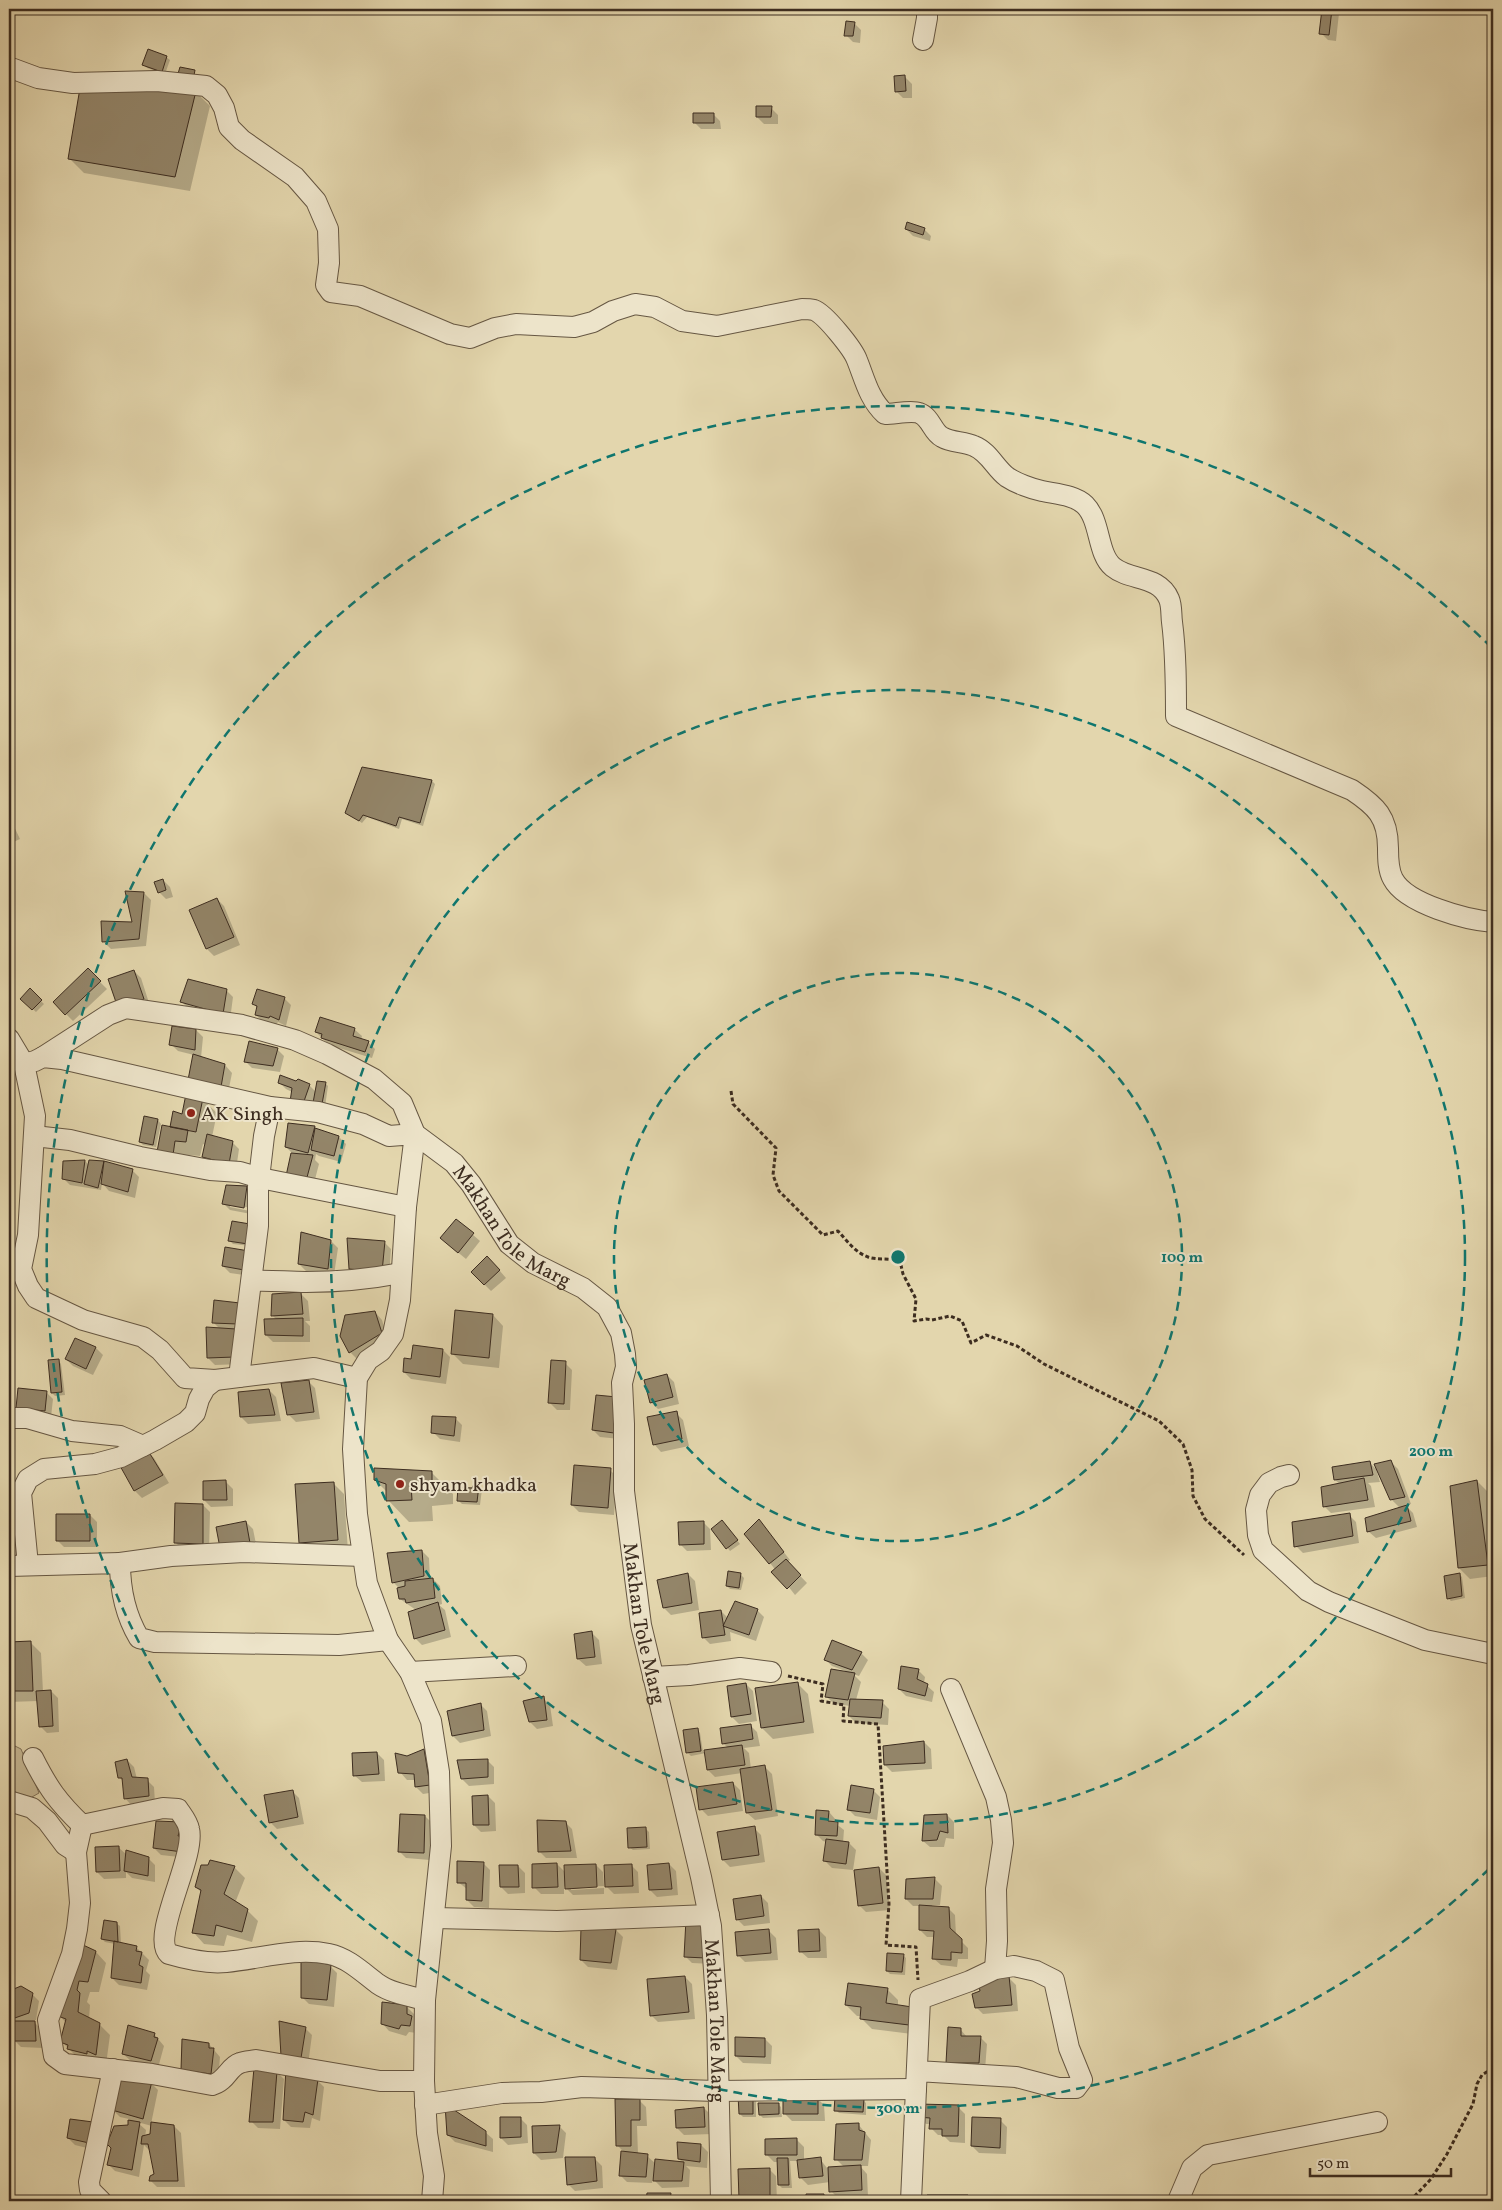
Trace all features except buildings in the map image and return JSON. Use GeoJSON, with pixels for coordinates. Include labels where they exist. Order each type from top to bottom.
{"type":"FeatureCollection","features":[{"type":"Feature","properties":{"kind":"street"},"geometry":{"type":"LineString","coordinates":[[923,40],[927,9]]}},
{"type":"Feature","properties":{"kind":"street"},"geometry":{"type":"LineString","coordinates":[[11,68],[38,78],[73,84],[156,81],[206,86],[217,95],[224,108],[229,127],[242,140],[295,177],[316,202],[328,229],[329,263],[326,284],[331,292],[360,296],[450,334],[470,338],[495,328],[516,324],[574,327],[593,322],[613,311],[635,304],[655,307],[682,321],[717,326],[802,309],[815,311],[838,334],[856,358],[864,381],[876,405],[886,414],[917,412],[926,416],[940,437],[956,443],[974,445],[987,455],[1007,476],[1040,491],[1063,495],[1084,504],[1094,517],[1101,545],[1110,565],[1122,574],[1156,583],[1164,590],[1170,600],[1174,638],[1176,716],[1352,790],[1372,803],[1384,821],[1388,836],[1389,869],[1399,887],[1439,910],[1479,921],[1493,922]]}},
{"type":"Feature","properties":{"kind":"street"},"geometry":{"type":"LineString","coordinates":[[24,1064],[35,1062],[108,1015],[126,1008],[242,1026],[295,1040],[374,1079],[402,1103],[415,1134],[406,1207],[400,1300],[393,1334],[381,1351],[368,1360],[357,1378],[353,1449],[357,1514],[367,1583],[388,1640],[410,1672],[431,1721],[439,1772],[441,1846],[425,2000],[424,2081],[427,2133],[434,2176],[432,2201]]}},
{"type":"Feature","properties":{"kind":"street"},"geometry":{"type":"LineString","coordinates":[[9,1039],[24,1064],[35,1116],[28,1235],[21,1269],[9,1288]]}},
{"type":"Feature","properties":{"kind":"street"},"geometry":{"type":"LineString","coordinates":[[43,1057],[62,1059],[270,1107],[318,1112],[363,1124],[389,1136],[415,1134]]}},
{"type":"Feature","properties":{"kind":"street"},"geometry":{"type":"LineString","coordinates":[[239,1377],[258,1226],[258,1187],[264,1136],[270,1107]]}},
{"type":"Feature","properties":{"kind":"street","name":"Makhan Tole Marg"},"geometry":{"type":"LineString","coordinates":[[415,1134],[454,1163],[471,1184],[510,1244],[533,1262],[583,1288],[607,1307],[621,1333],[626,1367],[622,1383],[624,1491],[641,1625],[709,1915],[716,1973],[717,2091],[721,2201]]}},
{"type":"Feature","properties":{"kind":"street"},"geometry":{"type":"LineString","coordinates":[[34,1136],[70,1140],[140,1157],[210,1170],[240,1172],[260,1178],[406,1207]]}},
{"type":"Feature","properties":{"kind":"street"},"geometry":{"type":"LineString","coordinates":[[21,1269],[28,1286],[36,1298],[83,1320],[143,1337],[160,1350],[185,1378],[215,1380],[314,1368],[357,1378]]}},
{"type":"Feature","properties":{"kind":"street"},"geometry":{"type":"LineString","coordinates":[[252,1281],[272,1279],[304,1282],[361,1280],[401,1273]]}},
{"type":"Feature","properties":{"kind":"street"},"geometry":{"type":"LineString","coordinates":[[215,1380],[205,1388],[195,1413],[186,1422],[144,1446],[95,1464],[44,1469],[28,1478],[21,1493],[18,1565],[120,1563],[171,1556],[244,1552],[363,1556]]}},
{"type":"Feature","properties":{"kind":"street"},"geometry":{"type":"LineString","coordinates":[[9,1418],[27,1418],[72,1431],[120,1436],[144,1446]]}},
{"type":"Feature","properties":{"kind":"street"},"geometry":{"type":"LineString","coordinates":[[1290,1475],[1269,1483],[1260,1495],[1256,1510],[1258,1535],[1263,1550],[1308,1591],[1329,1602],[1425,1640],[1493,1654]]}},
{"type":"Feature","properties":{"kind":"street"},"geometry":{"type":"LineString","coordinates":[[120,1563],[122,1591],[128,1615],[139,1638],[155,1642],[339,1645],[388,1640]]}},
{"type":"Feature","properties":{"kind":"street"},"geometry":{"type":"LineString","coordinates":[[410,1672],[516,1666]]}},
{"type":"Feature","properties":{"kind":"street"},"geometry":{"type":"LineString","coordinates":[[653,1677],[689,1675],[740,1668],[771,1672]]}},
{"type":"Feature","properties":{"kind":"street"},"geometry":{"type":"LineString","coordinates":[[951,1689],[996,1797],[1001,1820],[1003,1843],[996,1889],[998,1941],[995,1969]]}},
{"type":"Feature","properties":{"kind":"street"},"geometry":{"type":"LineString","coordinates":[[33,1758],[49,1790],[60,1805],[82,1825]]}},
{"type":"Feature","properties":{"kind":"street"},"geometry":{"type":"LineString","coordinates":[[9,1801],[32,1808],[47,1821],[65,1845],[76,1852]]}},
{"type":"Feature","properties":{"kind":"street"},"geometry":{"type":"LineString","coordinates":[[82,1825],[163,1808],[178,1809],[184,1817],[190,1830],[190,1850],[174,1895],[166,1929],[165,1950],[169,1954],[208,1962],[225,1962],[290,1952],[329,1954],[360,1968],[379,1984],[399,1994],[425,2000]]}},
{"type":"Feature","properties":{"kind":"street"},"geometry":{"type":"LineString","coordinates":[[82,1825],[76,1852],[80,1903],[72,1954],[48,2020],[50,2045],[54,2056],[65,2064],[113,2069],[212,2085],[220,2083],[234,2066],[242,2062],[256,2060],[380,2081],[424,2081]]}},
{"type":"Feature","properties":{"kind":"street"},"geometry":{"type":"LineString","coordinates":[[435,1918],[557,1921],[709,1915]]}},
{"type":"Feature","properties":{"kind":"street"},"geometry":{"type":"LineString","coordinates":[[425,2105],[502,2093],[541,2092],[582,2087],[717,2091],[916,2080],[1016,2077],[1058,2088],[1076,2088],[1082,2080],[1069,2048],[1054,1980],[1036,1971],[1014,1966],[995,1969],[970,1981],[920,1999],[916,2080],[911,2201]]}},
{"type":"Feature","properties":{"kind":"street"},"geometry":{"type":"LineString","coordinates":[[101,2201],[90,2190],[89,2182],[113,2069]]}},
{"type":"Feature","properties":{"kind":"street"},"geometry":{"type":"LineString","coordinates":[[1178,2201],[1192,2168],[1208,2155],[1377,2122]]}},
{"type":"Feature","properties":{"kind":"path"},"geometry":{"type":"LineString","coordinates":[[731,1091],[733,1104],[776,1148],[773,1175],[779,1191],[823,1235],[838,1232],[856,1251],[870,1258],[900,1261],[903,1274],[912,1287],[916,1299],[914,1321],[950,1316],[962,1321],[972,1343],[986,1335],[1017,1346],[1044,1364],[1159,1421],[1183,1444],[1192,1470],[1193,1496],[1205,1519],[1249,1559]]}},
{"type":"Feature","properties":{"kind":"path"},"geometry":{"type":"LineString","coordinates":[[771,1672],[823,1684],[821,1701],[844,1705],[843,1721],[878,1724],[889,1904],[886,1945],[916,1947],[920,1999]]}},
{"type":"Feature","properties":{"kind":"path"},"geometry":{"type":"LineString","coordinates":[[1410,2201],[1431,2179],[1447,2154],[1473,2104],[1482,2075],[1493,2068]]}},
{"type":"Feature","properties":{"kind":"shaded area"},"geometry":{"type":"Polygon","coordinates":[[[9,1743],[21,1749],[39,1793],[9,1810],[9,1743]]]}},
{"type":"Feature","properties":{"kind":"place","name":"AK Singh"},"geometry":{"type":"Point","coordinates":[191,1113]}},
{"type":"Feature","properties":{"kind":"place","name":"shyam khadka"},"geometry":{"type":"Point","coordinates":[400,1484]}}]}
